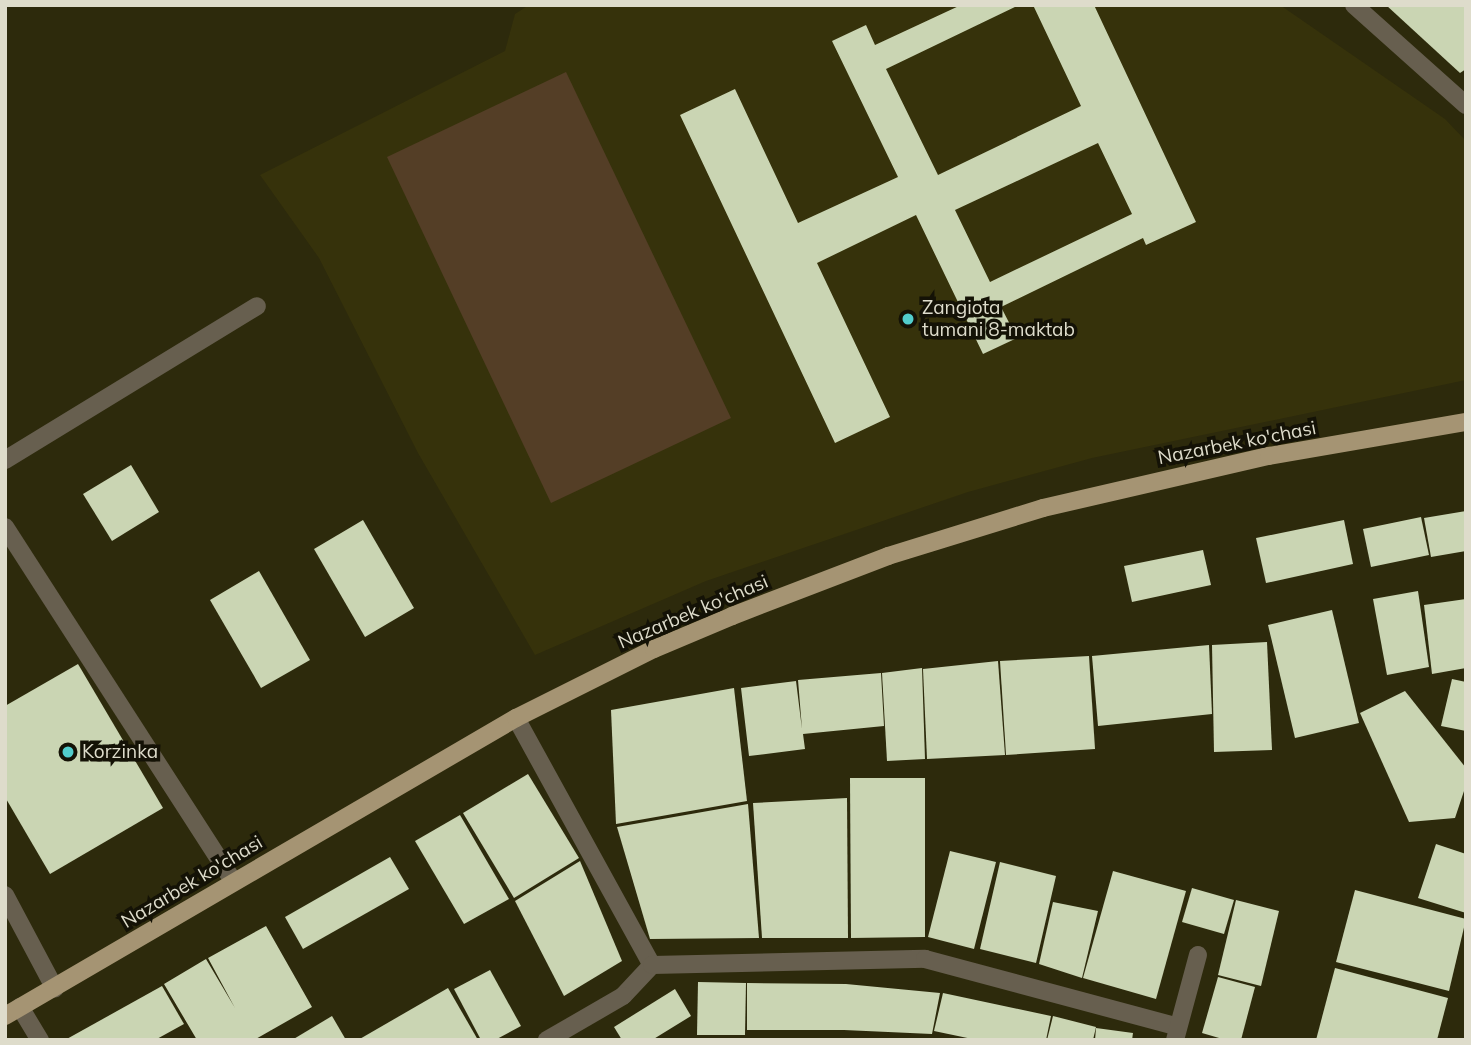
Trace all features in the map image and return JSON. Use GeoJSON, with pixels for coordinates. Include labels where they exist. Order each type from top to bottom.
{"type":"FeatureCollection","features":[{"type":"Feature","properties":{"kind":"main road","name":"Nazarbek ko'chasi"},"geometry":{"type":"LineString","coordinates":[[13,1011],[55,989],[233,881],[516,718],[677,639],[811,585],[965,530],[1194,471],[1466,422]]}},
{"type":"Feature","properties":{"kind":"street"},"geometry":{"type":"LineString","coordinates":[[1354,5],[1466,105]]}},
{"type":"Feature","properties":{"kind":"street"},"geometry":{"type":"LineString","coordinates":[[5,460],[257,306]]}},
{"type":"Feature","properties":{"kind":"street"},"geometry":{"type":"LineString","coordinates":[[5,527],[233,881]]}},
{"type":"Feature","properties":{"kind":"street"},"geometry":{"type":"LineString","coordinates":[[516,718],[652,965]]}},
{"type":"Feature","properties":{"kind":"street"},"geometry":{"type":"LineString","coordinates":[[5,895],[55,989]]}},
{"type":"Feature","properties":{"kind":"street"},"geometry":{"type":"LineString","coordinates":[[547,1040],[623,996],[652,965],[925,959],[1176,1033],[1198,955]]}},
{"type":"Feature","properties":{"kind":"street"},"geometry":{"type":"LineString","coordinates":[[13,1011],[40,1040]]}},
{"type":"Feature","properties":{"kind":"shaded area","name":"Zangiota tumani 8-maktab"},"geometry":{"type":"Polygon","coordinates":[[[529,5],[1280,5],[1445,119],[1466,141],[1466,380],[1092,458],[968,492],[706,581],[535,655],[418,453],[319,258],[260,175],[505,51],[515,14],[529,5]]]}},
{"type":"Feature","properties":{"kind":"shaded area"},"geometry":{"type":"Polygon","coordinates":[[[566,72],[731,418],[551,503],[387,157],[566,72]]]}},
{"type":"Feature","properties":{"kind":"building"},"geometry":{"type":"Polygon","coordinates":[[[961,5],[1019,5],[886,69],[938,175],[1081,106],[1033,5],[1094,5],[1196,222],[1146,245],[1143,238],[1001,307],[1017,338],[983,354],[916,215],[817,263],[890,417],[835,443],[680,115],[735,89],[798,223],[898,177],[832,41],[866,25],[875,45],[961,5]],[[1098,143],[955,210],[990,282],[1132,214],[1098,143]]]}},
{"type":"Feature","properties":{"kind":"building"},"geometry":{"type":"Polygon","coordinates":[[[1386,5],[1466,5],[1466,69],[1460,73],[1386,5]]]}},
{"type":"Feature","properties":{"kind":"building"},"geometry":{"type":"Polygon","coordinates":[[[131,465],[159,512],[112,541],[83,494],[131,465]]]}},
{"type":"Feature","properties":{"kind":"building"},"geometry":{"type":"Polygon","coordinates":[[[1466,511],[1466,551],[1431,557],[1424,518],[1466,511]]]}},
{"type":"Feature","properties":{"kind":"building"},"geometry":{"type":"Polygon","coordinates":[[[1421,517],[1429,555],[1371,567],[1363,529],[1421,517]]]}},
{"type":"Feature","properties":{"kind":"building"},"geometry":{"type":"Polygon","coordinates":[[[363,520],[414,608],[365,637],[314,549],[363,520]]]}},
{"type":"Feature","properties":{"kind":"building"},"geometry":{"type":"Polygon","coordinates":[[[1344,520],[1353,564],[1266,583],[1256,538],[1344,520]]]}},
{"type":"Feature","properties":{"kind":"building"},"geometry":{"type":"Polygon","coordinates":[[[1203,550],[1211,585],[1132,602],[1124,566],[1203,550]]]}},
{"type":"Feature","properties":{"kind":"building"},"geometry":{"type":"Polygon","coordinates":[[[259,571],[310,660],[261,688],[210,600],[259,571]]]}},
{"type":"Feature","properties":{"kind":"building"},"geometry":{"type":"Polygon","coordinates":[[[1418,591],[1429,667],[1387,675],[1373,599],[1418,591]]]}},
{"type":"Feature","properties":{"kind":"building"},"geometry":{"type":"Polygon","coordinates":[[[1466,599],[1466,668],[1432,674],[1424,605],[1466,599]]]}},
{"type":"Feature","properties":{"kind":"building"},"geometry":{"type":"Polygon","coordinates":[[[1332,610],[1359,723],[1295,738],[1268,625],[1332,610]]]}},
{"type":"Feature","properties":{"kind":"building"},"geometry":{"type":"Polygon","coordinates":[[[1267,642],[1272,750],[1214,752],[1212,645],[1267,642]]]}},
{"type":"Feature","properties":{"kind":"building"},"geometry":{"type":"Polygon","coordinates":[[[1209,645],[1212,714],[1098,726],[1092,656],[1209,645]]]}},
{"type":"Feature","properties":{"kind":"building"},"geometry":{"type":"Polygon","coordinates":[[[1089,656],[1095,749],[1006,755],[1000,661],[1089,656]]]}},
{"type":"Feature","properties":{"kind":"building"},"geometry":{"type":"Polygon","coordinates":[[[998,661],[1005,755],[927,759],[923,669],[998,661]]]}},
{"type":"Feature","properties":{"kind":"building","name":"Korzinka"},"geometry":{"type":"Polygon","coordinates":[[[78,664],[163,808],[50,874],[5,797],[5,706],[78,664]]]}},
{"type":"Feature","properties":{"kind":"building"},"geometry":{"type":"Polygon","coordinates":[[[922,668],[925,759],[887,761],[882,673],[922,668]]]}},
{"type":"Feature","properties":{"kind":"building"},"geometry":{"type":"Polygon","coordinates":[[[881,673],[884,726],[803,734],[805,749],[749,756],[741,688],[796,681],[802,729],[798,680],[881,673]]]}},
{"type":"Feature","properties":{"kind":"building"},"geometry":{"type":"Polygon","coordinates":[[[1452,679],[1466,682],[1466,731],[1441,726],[1452,679]]]}},
{"type":"Feature","properties":{"kind":"building"},"geometry":{"type":"Polygon","coordinates":[[[734,688],[747,801],[616,824],[611,710],[734,688]]]}},
{"type":"Feature","properties":{"kind":"building"},"geometry":{"type":"Polygon","coordinates":[[[1405,691],[1466,768],[1466,785],[1455,818],[1409,822],[1360,713],[1405,691]]]}},
{"type":"Feature","properties":{"kind":"building"},"geometry":{"type":"Polygon","coordinates":[[[528,774],[579,858],[514,898],[463,813],[528,774]]]}},
{"type":"Feature","properties":{"kind":"building"},"geometry":{"type":"Polygon","coordinates":[[[850,778],[925,778],[925,937],[851,938],[850,778]]]}},
{"type":"Feature","properties":{"kind":"building"},"geometry":{"type":"Polygon","coordinates":[[[847,798],[848,938],[762,938],[753,803],[847,798]]]}},
{"type":"Feature","properties":{"kind":"building"},"geometry":{"type":"Polygon","coordinates":[[[748,804],[759,938],[650,939],[617,827],[748,804]]]}},
{"type":"Feature","properties":{"kind":"building"},"geometry":{"type":"Polygon","coordinates":[[[460,815],[509,899],[464,924],[415,841],[460,815]]]}},
{"type":"Feature","properties":{"kind":"building"},"geometry":{"type":"Polygon","coordinates":[[[1436,844],[1466,854],[1466,913],[1418,898],[1436,844]]]}},
{"type":"Feature","properties":{"kind":"building"},"geometry":{"type":"Polygon","coordinates":[[[950,851],[996,862],[974,949],[928,937],[950,851]]]}},
{"type":"Feature","properties":{"kind":"building"},"geometry":{"type":"Polygon","coordinates":[[[390,857],[409,889],[303,949],[285,917],[390,857]]]}},
{"type":"Feature","properties":{"kind":"building"},"geometry":{"type":"Polygon","coordinates":[[[580,861],[622,961],[564,996],[515,901],[580,861]]]}},
{"type":"Feature","properties":{"kind":"building"},"geometry":{"type":"Polygon","coordinates":[[[1000,862],[1056,876],[1036,963],[980,949],[1000,862]]]}},
{"type":"Feature","properties":{"kind":"building"},"geometry":{"type":"Polygon","coordinates":[[[1113,871],[1186,891],[1156,999],[1083,978],[1113,871]]]}},
{"type":"Feature","properties":{"kind":"building"},"geometry":{"type":"Polygon","coordinates":[[[1192,888],[1234,900],[1224,934],[1182,922],[1192,888]]]}},
{"type":"Feature","properties":{"kind":"building"},"geometry":{"type":"Polygon","coordinates":[[[1355,890],[1466,919],[1449,991],[1336,962],[1355,890]]]}},
{"type":"Feature","properties":{"kind":"building"},"geometry":{"type":"Polygon","coordinates":[[[1236,900],[1279,911],[1261,986],[1218,975],[1236,900]]]}},
{"type":"Feature","properties":{"kind":"building"},"geometry":{"type":"Polygon","coordinates":[[[1053,902],[1098,911],[1082,978],[1039,964],[1053,902]]]}},
{"type":"Feature","properties":{"kind":"building"},"geometry":{"type":"Polygon","coordinates":[[[266,926],[312,1007],[254,1040],[197,1040],[164,984],[206,959],[235,1008],[208,958],[266,926]]]}},
{"type":"Feature","properties":{"kind":"building"},"geometry":{"type":"Polygon","coordinates":[[[1335,968],[1448,998],[1437,1040],[1316,1040],[1335,968]]]}},
{"type":"Feature","properties":{"kind":"building"},"geometry":{"type":"Polygon","coordinates":[[[490,970],[521,1026],[495,1040],[481,1040],[454,989],[490,970]]]}},
{"type":"Feature","properties":{"kind":"building"},"geometry":{"type":"Polygon","coordinates":[[[1218,977],[1255,987],[1241,1040],[1226,1040],[1202,1033],[1218,977]]]}},
{"type":"Feature","properties":{"kind":"building"},"geometry":{"type":"Polygon","coordinates":[[[698,982],[746,983],[745,1035],[697,1035],[698,982]]]}},
{"type":"Feature","properties":{"kind":"building"},"geometry":{"type":"Polygon","coordinates":[[[747,983],[846,984],[940,993],[932,1034],[747,1030],[747,983]]]}},
{"type":"Feature","properties":{"kind":"building"},"geometry":{"type":"Polygon","coordinates":[[[162,986],[184,1024],[155,1040],[65,1040],[162,986]]]}},
{"type":"Feature","properties":{"kind":"building"},"geometry":{"type":"Polygon","coordinates":[[[448,988],[478,1040],[358,1040],[448,988]]]}},
{"type":"Feature","properties":{"kind":"building"},"geometry":{"type":"Polygon","coordinates":[[[675,989],[691,1016],[652,1040],[622,1040],[614,1027],[675,989]]]}},
{"type":"Feature","properties":{"kind":"building"},"geometry":{"type":"Polygon","coordinates":[[[943,993],[1051,1016],[1046,1040],[977,1040],[934,1031],[943,993]]]}},
{"type":"Feature","properties":{"kind":"building"},"geometry":{"type":"Polygon","coordinates":[[[332,1016],[346,1040],[292,1040],[332,1016]]]}},
{"type":"Feature","properties":{"kind":"building"},"geometry":{"type":"Polygon","coordinates":[[[1053,1016],[1096,1027],[1093,1040],[1047,1040],[1053,1016]]]}},
{"type":"Feature","properties":{"kind":"building"},"geometry":{"type":"Polygon","coordinates":[[[1096,1028],[1133,1033],[1132,1040],[1095,1040],[1096,1028]]]}},
{"type":"Feature","properties":{"kind":"place","name":"Zangiota tumani 8-maktab"},"geometry":{"type":"Point","coordinates":[908,319]}},
{"type":"Feature","properties":{"kind":"place","name":"Korzinka"},"geometry":{"type":"Point","coordinates":[68,752]}}]}
